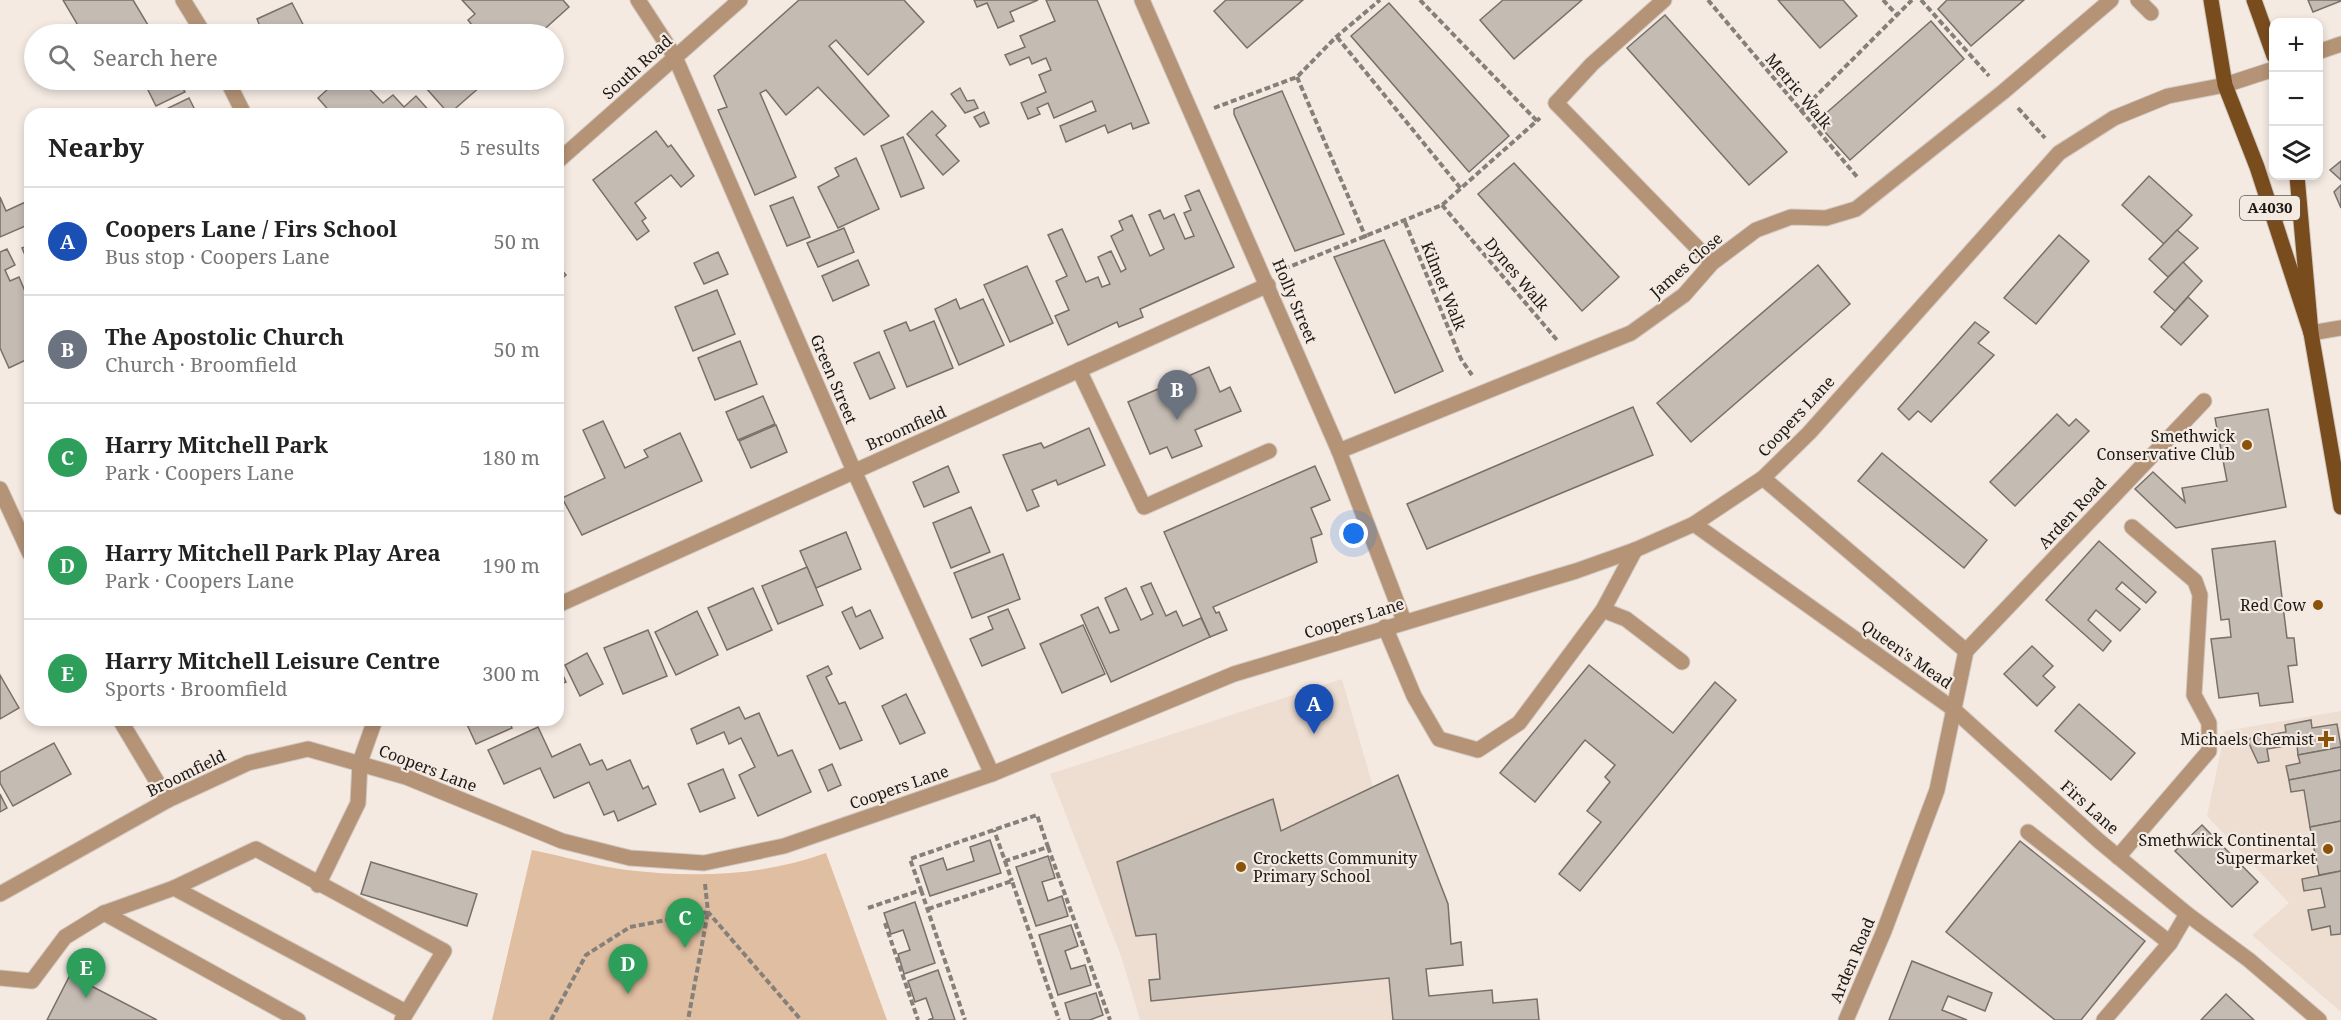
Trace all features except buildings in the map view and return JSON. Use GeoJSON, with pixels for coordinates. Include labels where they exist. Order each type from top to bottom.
{"type":"FeatureCollection","features":[{"type":"Feature","properties":{"kind":"main road","name":"A4030"},"geometry":{"type":"LineString","coordinates":[[2211,0],[2225,85],[2257,167],[2311,333]]}},
{"type":"Feature","properties":{"kind":"main road"},"geometry":{"type":"LineString","coordinates":[[2254,0],[2269,42]]}},
{"type":"Feature","properties":{"kind":"main road","name":"A4030"},"geometry":{"type":"LineString","coordinates":[[2296,180],[2311,333],[2341,507]]}},
{"type":"Feature","properties":{"kind":"street"},"geometry":{"type":"LineString","coordinates":[[183,0],[198,24]]}},
{"type":"Feature","properties":{"kind":"street","name":"Green Street"},"geometry":{"type":"LineString","coordinates":[[638,0],[675,57],[854,471],[992,774]]}},
{"type":"Feature","properties":{"kind":"street","name":"South Road"},"geometry":{"type":"LineString","coordinates":[[564,156],[740,0]]}},
{"type":"Feature","properties":{"kind":"street","name":"Holly Street"},"geometry":{"type":"LineString","coordinates":[[1142,0],[1267,281],[1339,451],[1404,621]]}},
{"type":"Feature","properties":{"kind":"street"},"geometry":{"type":"LineString","coordinates":[[1664,0],[1592,64],[1556,103],[1712,263]]}},
{"type":"Feature","properties":{"kind":"street","name":"James Close"},"geometry":{"type":"LineString","coordinates":[[1339,451],[1573,359],[1631,333],[1684,295],[1712,263],[1756,230],[1791,217],[1826,218],[1856,209],[1874,197],[2003,92],[2111,0]]}},
{"type":"Feature","properties":{"kind":"street"},"geometry":{"type":"LineString","coordinates":[[2138,0],[2151,12]]}},
{"type":"Feature","properties":{"kind":"street"},"geometry":{"type":"LineString","coordinates":[[2323,51],[2341,44]]}},
{"type":"Feature","properties":{"kind":"street","name":"Coopers Lane"},"geometry":{"type":"LineString","coordinates":[[360,762],[406,777],[562,841],[630,858],[704,862],[784,846],[992,774],[1234,674],[1576,571],[1635,550],[1694,524],[1763,478],[1809,433],[2059,153],[2114,118],[2168,96],[2225,85],[2269,71]]}},
{"type":"Feature","properties":{"kind":"street"},"geometry":{"type":"LineString","coordinates":[[232,90],[241,108]]}},
{"type":"Feature","properties":{"kind":"street","name":"Broomfield"},"geometry":{"type":"LineString","coordinates":[[564,602],[1078,370],[1267,281]]}},
{"type":"Feature","properties":{"kind":"street"},"geometry":{"type":"LineString","coordinates":[[2311,333],[2341,328]]}},
{"type":"Feature","properties":{"kind":"street"},"geometry":{"type":"LineString","coordinates":[[1078,370],[1144,507],[1269,450]]}},
{"type":"Feature","properties":{"kind":"street","name":"Arden Road"},"geometry":{"type":"LineString","coordinates":[[1966,651],[2204,401]]}},
{"type":"Feature","properties":{"kind":"street"},"geometry":{"type":"LineString","coordinates":[[1763,478],[1966,651]]}},
{"type":"Feature","properties":{"kind":"street"},"geometry":{"type":"LineString","coordinates":[[0,489],[24,541]]}},
{"type":"Feature","properties":{"kind":"street","name":"Queen's Mead"},"geometry":{"type":"LineString","coordinates":[[1694,524],[1952,708],[1966,651]]}},
{"type":"Feature","properties":{"kind":"street"},"geometry":{"type":"LineString","coordinates":[[2118,856],[2209,751],[2209,723],[2194,695],[2200,595],[2195,581],[2132,527]]}},
{"type":"Feature","properties":{"kind":"street"},"geometry":{"type":"LineString","coordinates":[[1385,627],[1414,696],[1439,739],[1478,750],[1519,723],[1603,610],[1635,550]]}},
{"type":"Feature","properties":{"kind":"street"},"geometry":{"type":"LineString","coordinates":[[1603,610],[1626,619],[1682,662]]}},
{"type":"Feature","properties":{"kind":"street","name":"Arden Road"},"geometry":{"type":"LineString","coordinates":[[1846,1020],[1919,842],[1937,790],[1952,708]]}},
{"type":"Feature","properties":{"kind":"street","name":"Firs Lane"},"geometry":{"type":"LineString","coordinates":[[1952,708],[2118,856],[2187,914],[2249,960],[2319,1020]]}},
{"type":"Feature","properties":{"kind":"street"},"geometry":{"type":"LineString","coordinates":[[124,726],[168,800]]}},
{"type":"Feature","properties":{"kind":"street"},"geometry":{"type":"LineString","coordinates":[[318,885],[358,803],[360,762],[373,726]]}},
{"type":"Feature","properties":{"kind":"street","name":"Broomfield"},"geometry":{"type":"LineString","coordinates":[[0,894],[168,800],[248,763],[309,749],[360,762]]}},
{"type":"Feature","properties":{"kind":"street"},"geometry":{"type":"LineString","coordinates":[[2028,832],[2170,943]]}},
{"type":"Feature","properties":{"kind":"street"},"geometry":{"type":"LineString","coordinates":[[0,978],[32,981],[65,937],[104,914],[174,888],[256,849],[318,885],[444,951],[404,1016],[174,888]]}},
{"type":"Feature","properties":{"kind":"street"},"geometry":{"type":"LineString","coordinates":[[104,914],[298,1020]]}},
{"type":"Feature","properties":{"kind":"street"},"geometry":{"type":"LineString","coordinates":[[2104,1020],[2170,943],[2187,914]]}},
{"type":"Feature","properties":{"kind":"path"},"geometry":{"type":"LineString","coordinates":[[1194,116],[1297,77],[1336,37],[1380,0]]}},
{"type":"Feature","properties":{"kind":"path"},"geometry":{"type":"LineString","coordinates":[[1419,0],[1537,121]]}},
{"type":"Feature","properties":{"kind":"path","name":"Metric Walk"},"geometry":{"type":"LineString","coordinates":[[1707,0],[1874,197]]}},
{"type":"Feature","properties":{"kind":"path"},"geometry":{"type":"LineString","coordinates":[[1883,0],[1897,15]]}},
{"type":"Feature","properties":{"kind":"path"},"geometry":{"type":"LineString","coordinates":[[1800,112],[1912,0]]}},
{"type":"Feature","properties":{"kind":"path"},"geometry":{"type":"LineString","coordinates":[[1921,0],[2046,139]]}},
{"type":"Feature","properties":{"kind":"path"},"geometry":{"type":"LineString","coordinates":[[1336,37],[1462,190]]}},
{"type":"Feature","properties":{"kind":"path"},"geometry":{"type":"LineString","coordinates":[[1297,77],[1366,238]]}},
{"type":"Feature","properties":{"kind":"path"},"geometry":{"type":"LineString","coordinates":[[1267,281],[1442,205],[1462,190],[1556,103]]}},
{"type":"Feature","properties":{"kind":"path","name":"Dynes Walk"},"geometry":{"type":"LineString","coordinates":[[1442,205],[1573,359]]}},
{"type":"Feature","properties":{"kind":"path","name":"Kilmet Walk"},"geometry":{"type":"LineString","coordinates":[[1405,222],[1461,359]]}},
{"type":"Feature","properties":{"kind":"path"},"geometry":{"type":"LineString","coordinates":[[965,1020],[910,859],[1037,815],[1110,1020]]}},
{"type":"Feature","properties":{"kind":"path"},"geometry":{"type":"LineString","coordinates":[[994,830],[1059,1020]]}},
{"type":"Feature","properties":{"kind":"path"},"geometry":{"type":"LineString","coordinates":[[1005,861],[1048,847]]}},
{"type":"Feature","properties":{"kind":"path"},"geometry":{"type":"LineString","coordinates":[[687,1020],[708,912],[704,862]]}},
{"type":"Feature","properties":{"kind":"path"},"geometry":{"type":"LineString","coordinates":[[927,909],[1012,881]]}},
{"type":"Feature","properties":{"kind":"path"},"geometry":{"type":"LineString","coordinates":[[868,908],[921,891]]}},
{"type":"Feature","properties":{"kind":"path"},"geometry":{"type":"LineString","coordinates":[[551,1020],[586,955],[630,927],[708,912]]}},
{"type":"Feature","properties":{"kind":"path"},"geometry":{"type":"LineString","coordinates":[[708,912],[801,1020]]}},
{"type":"Feature","properties":{"kind":"path"},"geometry":{"type":"LineString","coordinates":[[885,923],[918,1020]]}},
{"type":"Feature","properties":{"kind":"shaded area","name":"Crocketts Community Primary School"},"geometry":{"type":"Polygon","coordinates":[[[1342,679],[1424,964],[1423,1020],[1140,1020],[1122,959],[1050,774],[1342,679]]]}},
{"type":"Feature","properties":{"kind":"shaded area"},"geometry":{"type":"Polygon","coordinates":[[[2341,711],[2341,1012],[2252,935],[2289,903],[2207,816],[2225,731],[2341,711]]]}},
{"type":"Feature","properties":{"kind":"shaded area"},"geometry":{"type":"Polygon","coordinates":[[[532,850],[615,868],[678,874],[753,871],[802,861],[826,853],[887,1020],[492,1020],[532,850]]]}},
{"type":"Feature","properties":{"kind":"place","name":"The Apostolic Church"},"geometry":{"type":"Point","coordinates":[1177,420]}},
{"type":"Feature","properties":{"kind":"place","name":"Smethwick Conservative Club"},"geometry":{"type":"Point","coordinates":[2247,445]}},
{"type":"Feature","properties":{"kind":"place","name":"Red Cow"},"geometry":{"type":"Point","coordinates":[2318,605]}},
{"type":"Feature","properties":{"kind":"place","name":"Coopers Lane / Firs School"},"geometry":{"type":"Point","coordinates":[1314,734]}},
{"type":"Feature","properties":{"kind":"place","name":"Michaels Chemist"},"geometry":{"type":"Point","coordinates":[2326,739]}},
{"type":"Feature","properties":{"kind":"place","name":"Smethwick Continental Supermarket"},"geometry":{"type":"Point","coordinates":[2328,849]}},
{"type":"Feature","properties":{"kind":"place","name":"Crocketts Community Primary School"},"geometry":{"type":"Point","coordinates":[1241,867]}},
{"type":"Feature","properties":{"kind":"place","name":"Harry Mitchell Park"},"geometry":{"type":"Point","coordinates":[685,948]}},
{"type":"Feature","properties":{"kind":"place","name":"Harry Mitchell Park Play Area"},"geometry":{"type":"Point","coordinates":[628,994]}},
{"type":"Feature","properties":{"kind":"place","name":"Harry Mitchell Leisure Centre"},"geometry":{"type":"Point","coordinates":[86,998]}}]}
